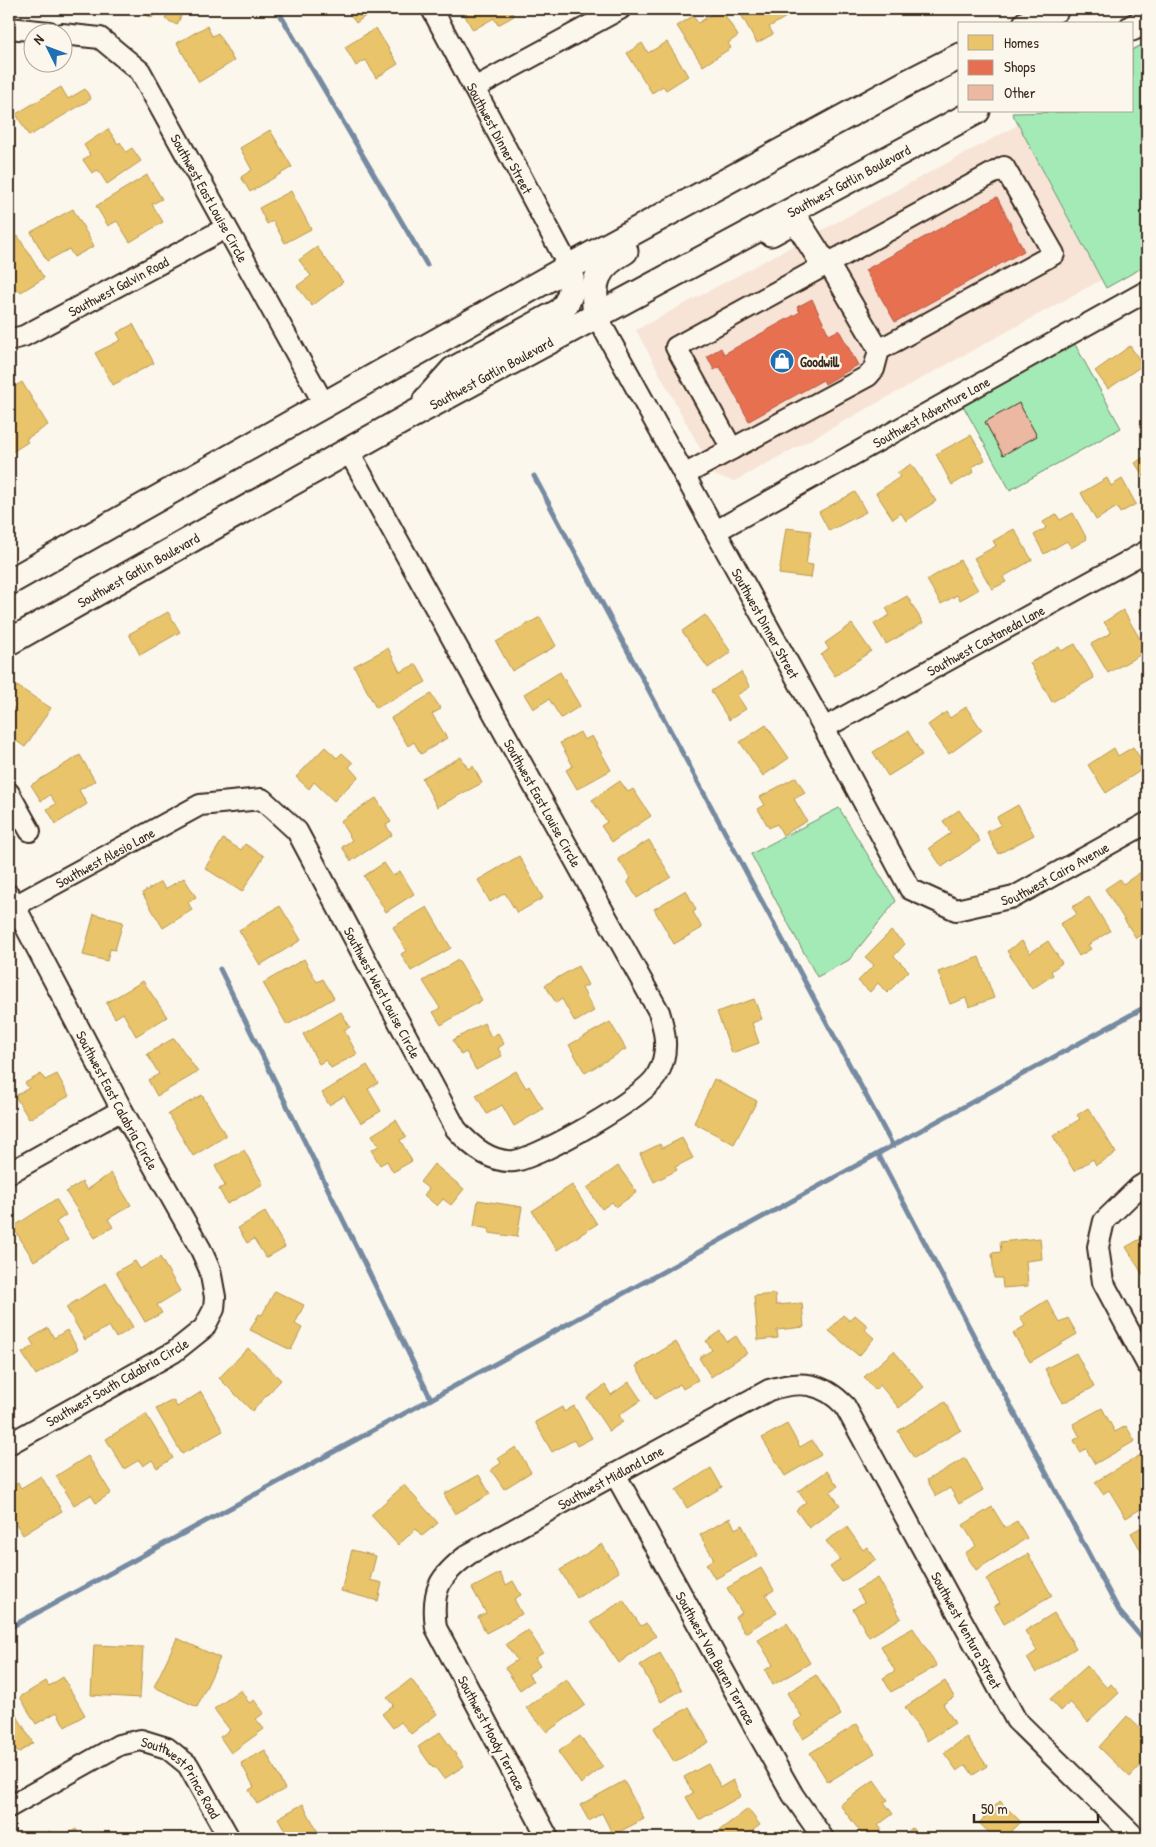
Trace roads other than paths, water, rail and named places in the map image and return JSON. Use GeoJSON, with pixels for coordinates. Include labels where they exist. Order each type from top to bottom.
{"type":"FeatureCollection","features":[{"type":"Feature","properties":{"kind":"main road"},"geometry":{"type":"LineString","coordinates":[[1030,22],[1056,9]]}},
{"type":"Feature","properties":{"kind":"main road"},"geometry":{"type":"LineString","coordinates":[[1134,27],[1147,20]]}},
{"type":"Feature","properties":{"kind":"main road"},"geometry":{"type":"LineString","coordinates":[[9,582],[569,267],[903,84],[958,57]]}},
{"type":"Feature","properties":{"kind":"main road","name":"Southwest Gatlin Boulevard"},"geometry":{"type":"LineString","coordinates":[[9,642],[348,450],[975,112]]}},
{"type":"Feature","properties":{"kind":"main road"},"geometry":{"type":"LineString","coordinates":[[596,316],[594,288],[600,270],[606,262],[713,202],[735,176]]}},
{"type":"Feature","properties":{"kind":"main road"},"geometry":{"type":"LineString","coordinates":[[820,196],[814,216],[830,248],[828,263]]}},
{"type":"Feature","properties":{"kind":"main road"},"geometry":{"type":"LineString","coordinates":[[644,290],[684,279],[793,222],[802,227],[819,256],[828,263]]}},
{"type":"Feature","properties":{"kind":"main road"},"geometry":{"type":"LineString","coordinates":[[412,415],[453,370],[561,311],[571,294],[572,277],[569,267]]}},
{"type":"Feature","properties":{"kind":"street","name":"Southwest Dinner Street"},"geometry":{"type":"LineString","coordinates":[[432,9],[569,267]]}},
{"type":"Feature","properties":{"kind":"street"},"geometry":{"type":"LineString","coordinates":[[474,88],[620,9]]}},
{"type":"Feature","properties":{"kind":"street"},"geometry":{"type":"LineString","coordinates":[[9,28],[22,29]]}},
{"type":"Feature","properties":{"kind":"street","name":"Southwest East Louise Circle"},"geometry":{"type":"LineString","coordinates":[[72,35],[100,38],[140,71],[324,404]]}},
{"type":"Feature","properties":{"kind":"street"},"geometry":{"type":"LineString","coordinates":[[732,449],[676,347],[1004,166],[1054,254],[879,350]]}},
{"type":"Feature","properties":{"kind":"street","name":"Southwest Galvin Road"},"geometry":{"type":"LineString","coordinates":[[9,340],[24,336],[226,228]]}},
{"type":"Feature","properties":{"kind":"street"},"geometry":{"type":"LineString","coordinates":[[684,475],[852,385],[868,376],[874,369],[879,350],[828,263]]}},
{"type":"Feature","properties":{"kind":"street","name":"Southwest Adventure Lane"},"geometry":{"type":"LineString","coordinates":[[716,531],[1147,291]]}},
{"type":"Feature","properties":{"kind":"street","name":"Southwest Dinner Street"},"geometry":{"type":"LineString","coordinates":[[596,316],[824,728],[910,889],[956,910]]}},
{"type":"Feature","properties":{"kind":"street","name":"Southwest East Louise Circle"},"geometry":{"type":"LineString","coordinates":[[348,450],[659,1012],[665,1031],[666,1046],[663,1062],[650,1086],[578,1132]]}},
{"type":"Feature","properties":{"kind":"street","name":"Southwest Castaneda Lane"},"geometry":{"type":"LineString","coordinates":[[824,728],[1147,551]]}},
{"type":"Feature","properties":{"kind":"street"},"geometry":{"type":"LineString","coordinates":[[9,793],[30,831]]}},
{"type":"Feature","properties":{"kind":"street","name":"Southwest West Louise Circle"},"geometry":{"type":"LineString","coordinates":[[200,805],[262,799],[297,831],[456,1129],[474,1147],[494,1157],[513,1161],[525,1158],[578,1132]]}},
{"type":"Feature","properties":{"kind":"street","name":"Southwest Alesio Lane"},"geometry":{"type":"LineString","coordinates":[[11,903],[200,805]]}},
{"type":"Feature","properties":{"kind":"street","name":"Southwest Cairo Avenue"},"geometry":{"type":"LineString","coordinates":[[956,910],[1014,897],[1147,823]]}},
{"type":"Feature","properties":{"kind":"street","name":"Southwest East Calabria Circle"},"geometry":{"type":"LineString","coordinates":[[11,903],[210,1270],[214,1284],[214,1309]]}},
{"type":"Feature","properties":{"kind":"street"},"geometry":{"type":"LineString","coordinates":[[9,1173],[122,1110]]}},
{"type":"Feature","properties":{"kind":"street"},"geometry":{"type":"LineString","coordinates":[[1147,1182],[1139,1187],[1104,1221],[1098,1247],[1103,1282],[1147,1364]]}},
{"type":"Feature","properties":{"kind":"street","name":"Southwest South Calabria Circle"},"geometry":{"type":"LineString","coordinates":[[9,1444],[174,1352],[204,1328],[214,1309]]}},
{"type":"Feature","properties":{"kind":"street","name":"Southwest Midland Lane"},"geometry":{"type":"LineString","coordinates":[[436,1628],[434,1600],[438,1586],[454,1565],[469,1554],[769,1390],[784,1385],[813,1385],[834,1395]]}},
{"type":"Feature","properties":{"kind":"street","name":"Southwest Ventura Street"},"geometry":{"type":"LineString","coordinates":[[834,1395],[845,1406],[860,1431],[1016,1720],[1136,1838]]}},
{"type":"Feature","properties":{"kind":"street","name":"Southwest Van Buren Terrace"},"geometry":{"type":"LineString","coordinates":[[615,1474],[768,1752],[793,1795],[823,1838]]}},
{"type":"Feature","properties":{"kind":"street","name":"Southwest Moody Terrace"},"geometry":{"type":"LineString","coordinates":[[436,1628],[548,1838]]}},
{"type":"Feature","properties":{"kind":"street","name":"Southwest Prince Road"},"geometry":{"type":"LineString","coordinates":[[9,1807],[119,1745],[141,1740],[166,1748],[182,1761],[194,1775],[229,1838]]}},
{"type":"Feature","properties":{"kind":"waterway"},"geometry":{"type":"LineString","coordinates":[[277,9],[427,265]]}},
{"type":"Feature","properties":{"kind":"waterway"},"geometry":{"type":"LineString","coordinates":[[534,476],[893,1146]]}},
{"type":"Feature","properties":{"kind":"waterway"},"geometry":{"type":"LineString","coordinates":[[220,969],[431,1399]]}},
{"type":"Feature","properties":{"kind":"waterway"},"geometry":{"type":"LineString","coordinates":[[9,1628],[1147,1006]]}},
{"type":"Feature","properties":{"kind":"waterway"},"geometry":{"type":"LineString","coordinates":[[878,1154],[1119,1611],[1147,1644]]}},
{"type":"Feature","properties":{"kind":"place","name":"Goodwill"},"geometry":{"type":"Point","coordinates":[782,361]}}]}
